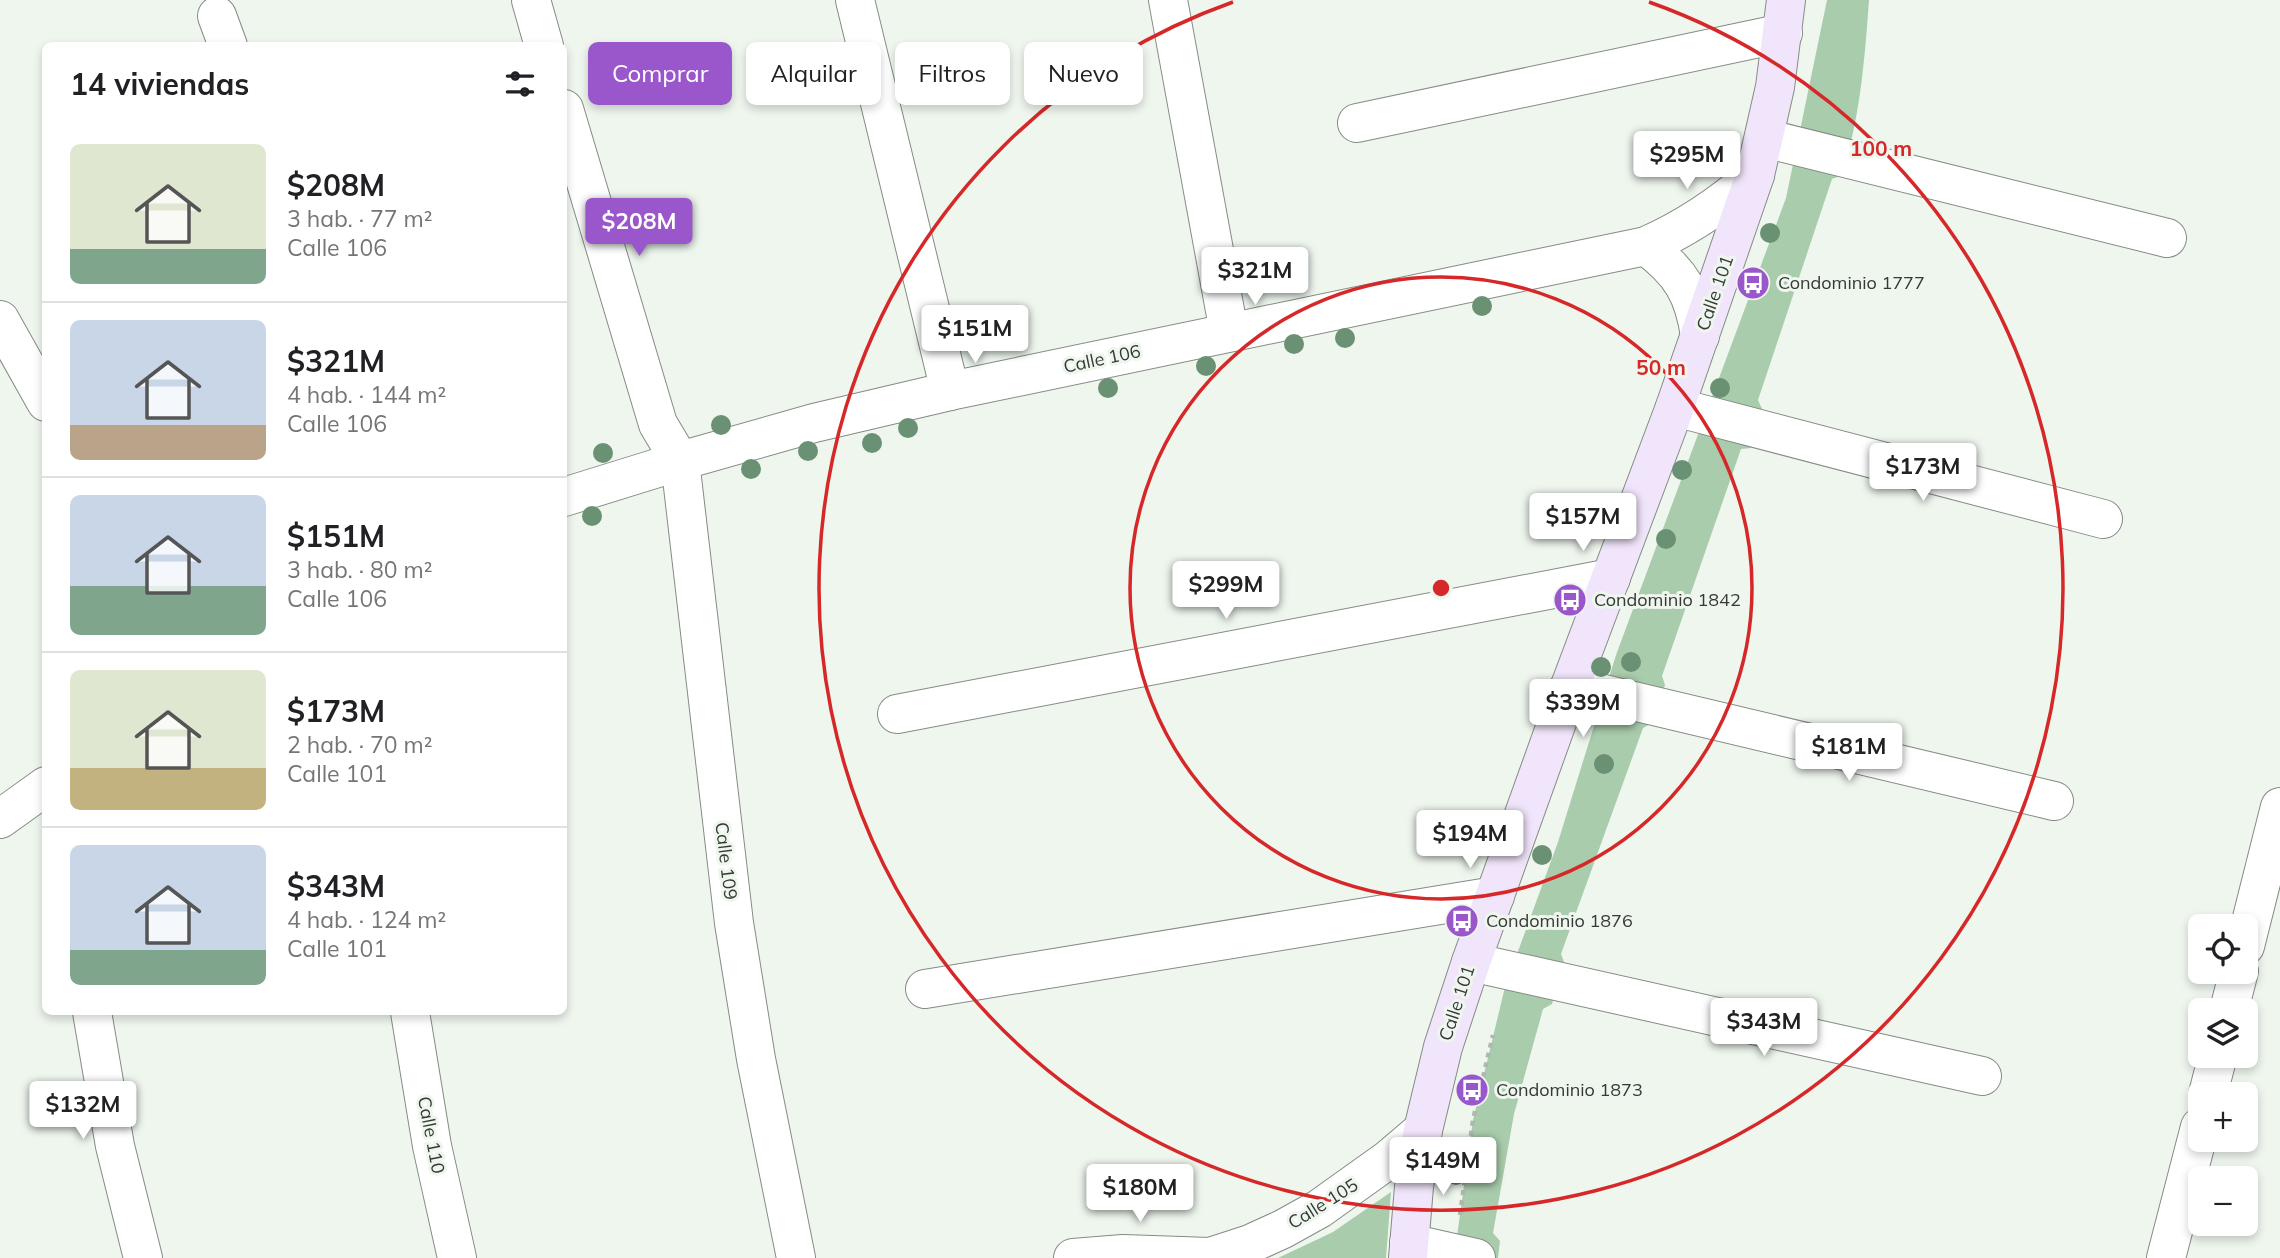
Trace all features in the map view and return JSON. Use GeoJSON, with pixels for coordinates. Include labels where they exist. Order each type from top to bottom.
{"type":"FeatureCollection","features":[{"type":"Feature","properties":{"kind":"main road","name":"Calle 101"},"geometry":{"type":"LineString","coordinates":[[1408,1250],[1423,1130],[1443,1046],[1570,686],[1675,407],[1755,175],[1775,87],[1784,16]]}},
{"type":"Feature","properties":{"kind":"street"},"geometry":{"type":"LineString","coordinates":[[531,0],[543,42]]}},
{"type":"Feature","properties":{"kind":"street"},"geometry":{"type":"LineString","coordinates":[[855,0],[950,391]]}},
{"type":"Feature","properties":{"kind":"street"},"geometry":{"type":"LineString","coordinates":[[1168,0],[1229,332]]}},
{"type":"Feature","properties":{"kind":"street"},"geometry":{"type":"LineString","coordinates":[[1357,123],[1784,16]]}},
{"type":"Feature","properties":{"kind":"street"},"geometry":{"type":"LineString","coordinates":[[567,119],[658,424],[680,461]]}},
{"type":"Feature","properties":{"kind":"street"},"geometry":{"type":"LineString","coordinates":[[1764,138],[2167,238]]}},
{"type":"Feature","properties":{"kind":"street","name":"Calle 106"},"geometry":{"type":"LineString","coordinates":[[567,496],[814,423],[950,391],[1646,246],[1705,215],[1755,175]]}},
{"type":"Feature","properties":{"kind":"street"},"geometry":{"type":"LineString","coordinates":[[1646,246],[1679,276],[1690,295],[1700,336]]}},
{"type":"Feature","properties":{"kind":"street"},"geometry":{"type":"LineString","coordinates":[[0,320],[42,395]]}},
{"type":"Feature","properties":{"kind":"street"},"geometry":{"type":"LineString","coordinates":[[1675,407],[2103,519]]}},
{"type":"Feature","properties":{"kind":"street","name":"Calle 109"},"geometry":{"type":"LineString","coordinates":[[680,461],[734,923],[756,1059],[796,1258]]}},
{"type":"Feature","properties":{"kind":"street"},"geometry":{"type":"LineString","coordinates":[[897,714],[1611,578]]}},
{"type":"Feature","properties":{"kind":"street"},"geometry":{"type":"LineString","coordinates":[[1570,686],[2054,801]]}},
{"type":"Feature","properties":{"kind":"street"},"geometry":{"type":"LineString","coordinates":[[4,808],[42,788]]}},
{"type":"Feature","properties":{"kind":"street"},"geometry":{"type":"LineString","coordinates":[[2253,914],[2280,807]]}},
{"type":"Feature","properties":{"kind":"street"},"geometry":{"type":"LineString","coordinates":[[925,989],[1494,896]]}},
{"type":"Feature","properties":{"kind":"street"},"geometry":{"type":"LineString","coordinates":[[1471,962],[1982,1076]]}},
{"type":"Feature","properties":{"kind":"street"},"geometry":{"type":"LineString","coordinates":[[93,1015],[115,1146],[143,1258]]}},
{"type":"Feature","properties":{"kind":"street","name":"Calle 110"},"geometry":{"type":"LineString","coordinates":[[410,1015],[432,1146],[457,1258]]}},
{"type":"Feature","properties":{"kind":"street","name":"Calle 105"},"geometry":{"type":"LineString","coordinates":[[1073,1258],[1123,1254],[1211,1258],[1272,1234],[1319,1209],[1423,1130]]}},
{"type":"Feature","properties":{"kind":"street"},"geometry":{"type":"LineString","coordinates":[[2166,1258],[2193,1152]]}},
{"type":"Feature","properties":{"kind":"street"},"geometry":{"type":"LineString","coordinates":[[1408,1250],[1476,1258]]}},
{"type":"Feature","properties":{"kind":"green space"},"geometry":{"type":"Polygon","coordinates":[[[1827,0],[1869,0],[1860,90],[1847,157],[1840,176],[1832,179],[1758,400],[1763,411],[1751,448],[1741,449],[1662,676],[1665,685],[1652,723],[1643,728],[1561,954],[1564,962],[1552,1004],[1543,1009],[1514,1114],[1493,1233],[1500,1241],[1498,1258],[1454,1258],[1473,1120],[1505,987],[1558,842],[1616,655],[1786,198],[1827,0]]]}},
{"type":"Feature","properties":{"kind":"green space"},"geometry":{"type":"Polygon","coordinates":[[[1391,1192],[1386,1258],[1278,1258],[1333,1232],[1391,1192]]]}},
{"type":"Feature","properties":{"kind":"place","name":"Condominio 1777"},"geometry":{"type":"Point","coordinates":[1753,283]}},
{"type":"Feature","properties":{"kind":"place","name":"Condominio 1842"},"geometry":{"type":"Point","coordinates":[1570,600]}},
{"type":"Feature","properties":{"kind":"place","name":"Condominio 1876"},"geometry":{"type":"Point","coordinates":[1462,921]}},
{"type":"Feature","properties":{"kind":"place","name":"Condominio 1873"},"geometry":{"type":"Point","coordinates":[1472,1090]}}]}
